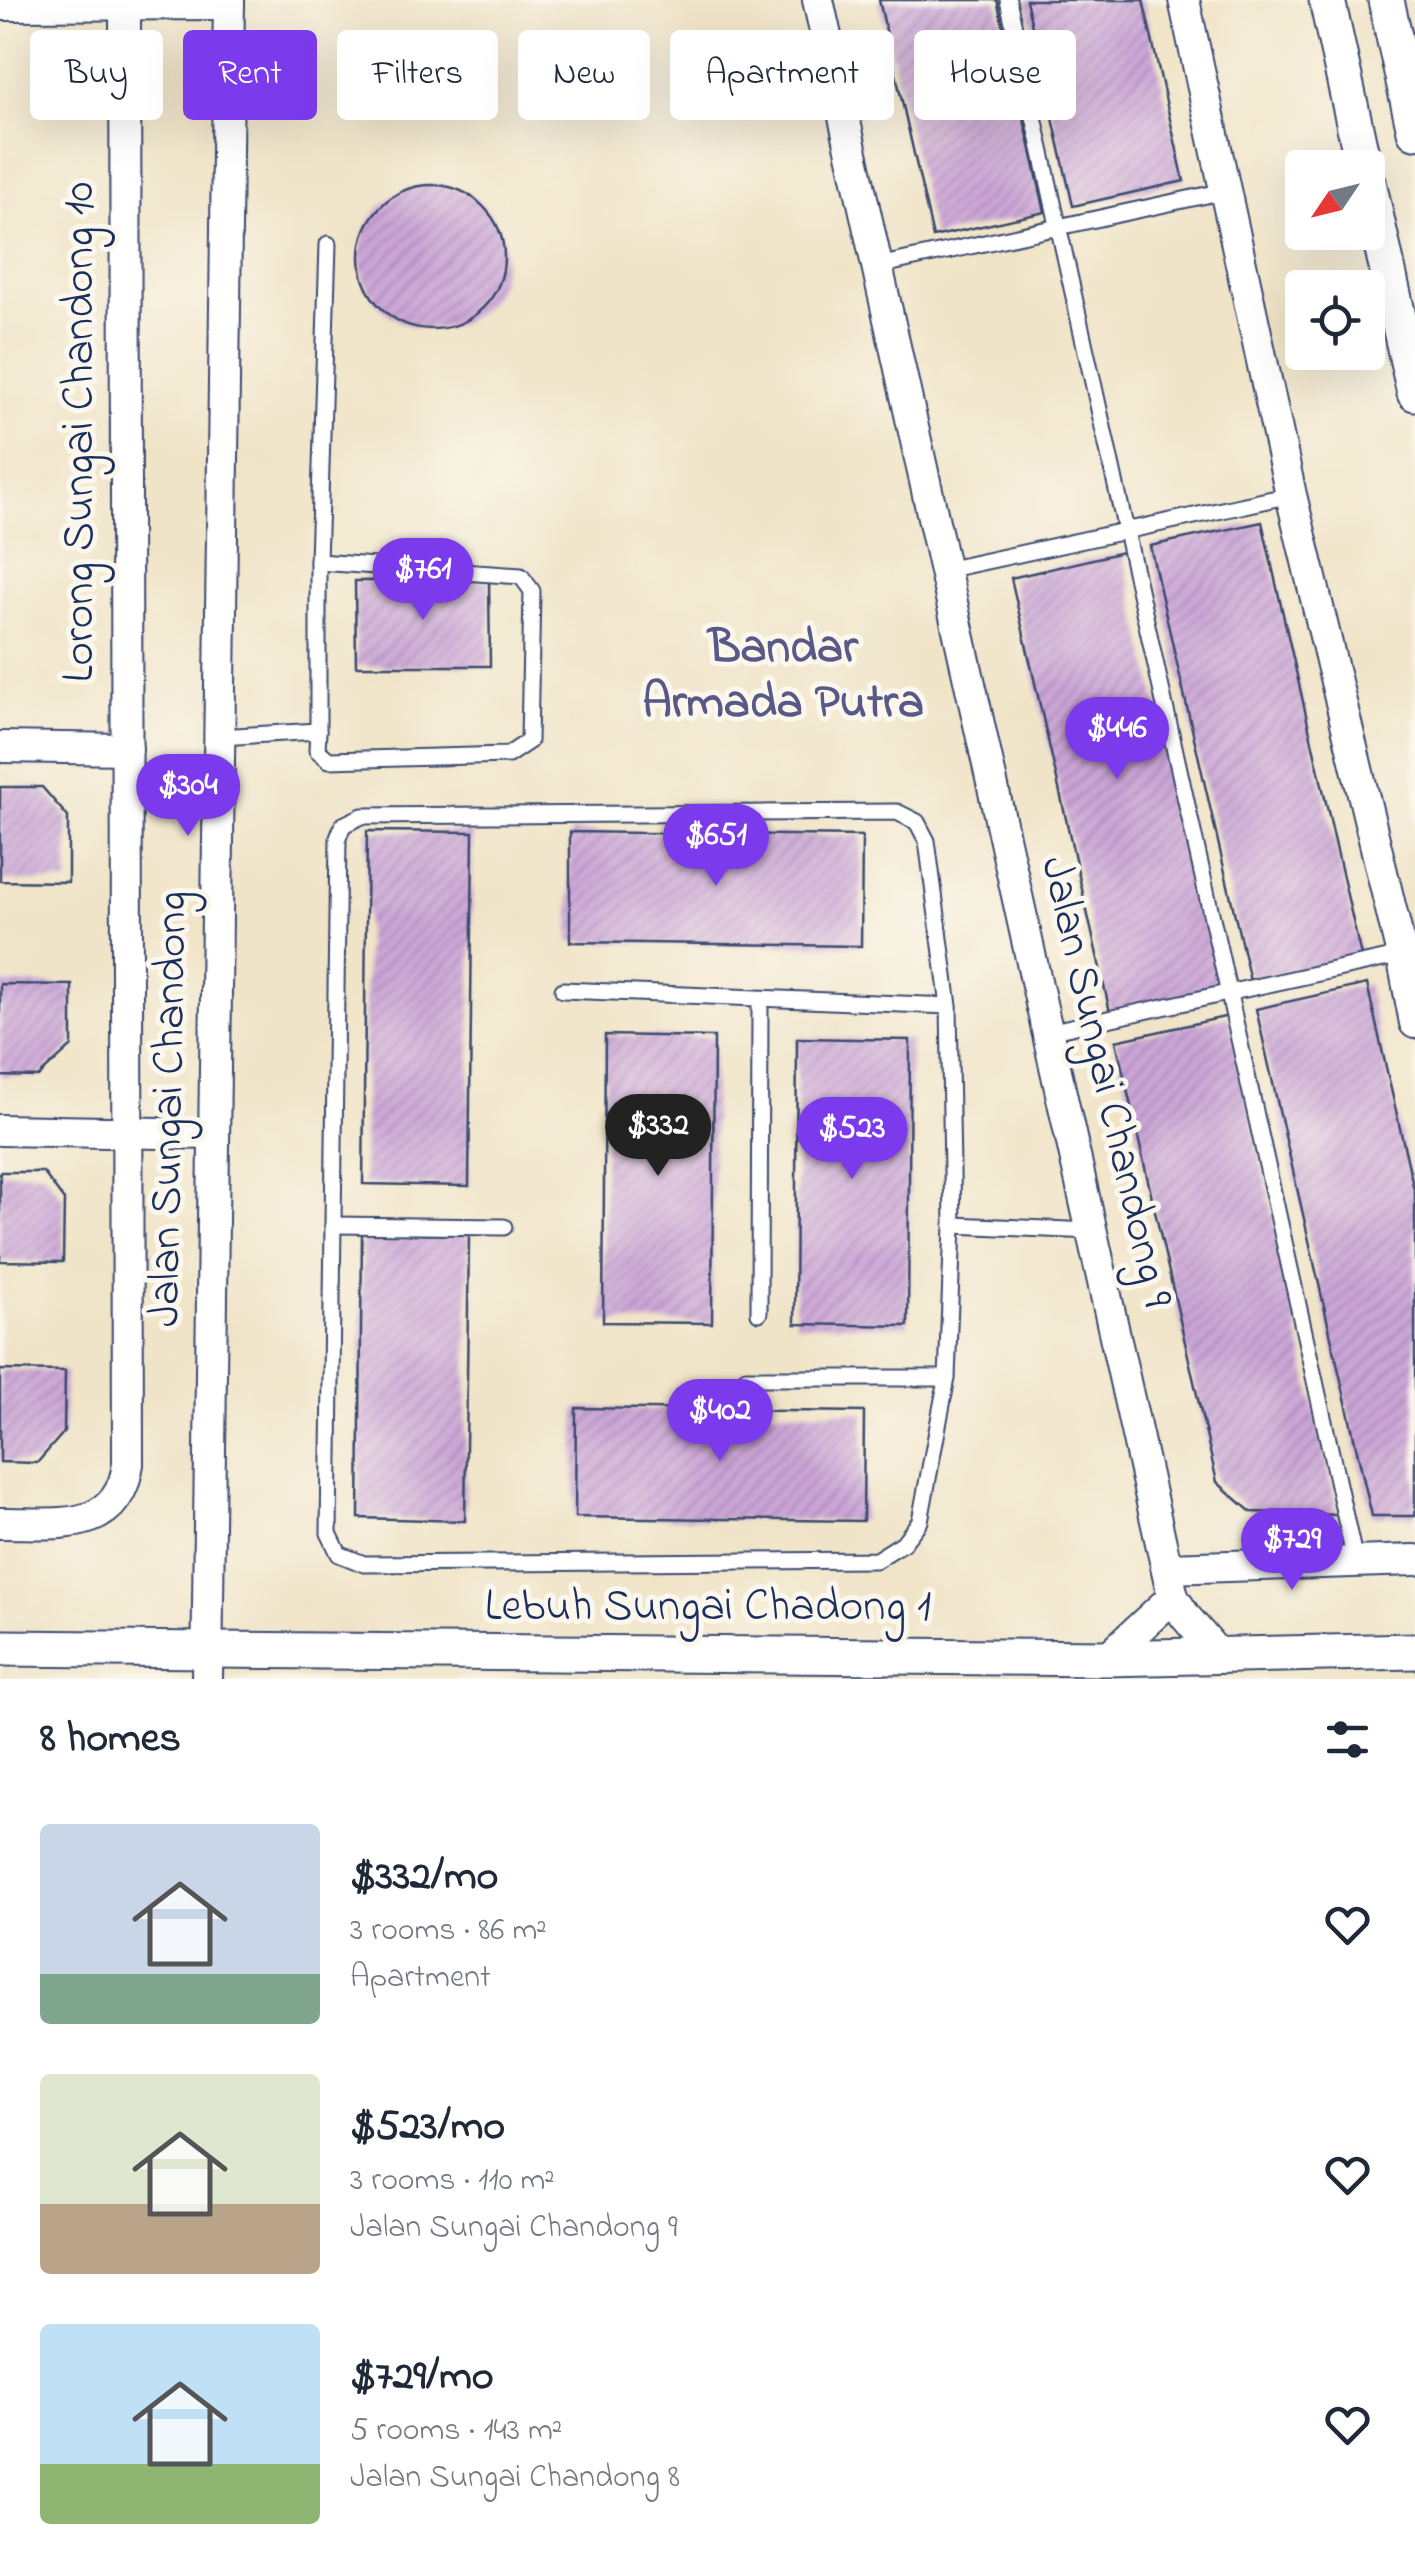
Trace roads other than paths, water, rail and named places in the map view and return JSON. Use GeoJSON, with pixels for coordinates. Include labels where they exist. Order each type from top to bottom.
{"type":"FeatureCollection","features":[{"type":"Feature","properties":{"kind":"street","name":"Jalan Sungai Chandong 9"},"geometry":{"type":"LineString","coordinates":[[818,0],[1170,1582],[1185,1616],[1220,1657]]}},
{"type":"Feature","properties":{"kind":"street"},"geometry":{"type":"LineString","coordinates":[[1184,0],[1290,495],[1402,955],[1415,1023]]}},
{"type":"Feature","properties":{"kind":"street"},"geometry":{"type":"LineString","coordinates":[[1326,0],[1360,150]]}},
{"type":"Feature","properties":{"kind":"street"},"geometry":{"type":"LineString","coordinates":[[1386,0],[1415,131]]}},
{"type":"Feature","properties":{"kind":"street","name":"Lorong Sungai Chandong 10"},"geometry":{"type":"LineString","coordinates":[[0,1523],[84,1522],[110,1507],[125,1486],[128,1464],[126,2]]}},
{"type":"Feature","properties":{"kind":"street"},"geometry":{"type":"LineString","coordinates":[[0,5],[229,2]]}},
{"type":"Feature","properties":{"kind":"street","name":"Jalan Sungai Chandong"},"geometry":{"type":"LineString","coordinates":[[208,1666],[229,2]]}},
{"type":"Feature","properties":{"kind":"street"},"geometry":{"type":"LineString","coordinates":[[1383,250],[1415,392]]}},
{"type":"Feature","properties":{"kind":"street"},"geometry":{"type":"LineString","coordinates":[[0,747],[127,749]]}},
{"type":"Feature","properties":{"kind":"street"},"geometry":{"type":"LineString","coordinates":[[0,1130],[214,1134]]}},
{"type":"Feature","properties":{"kind":"street"},"geometry":{"type":"LineString","coordinates":[[1107,1658],[1170,1582],[1355,1561],[1415,1560]]}},
{"type":"Feature","properties":{"kind":"street","name":"Lebuh Sungai Chadong 1"},"geometry":{"type":"LineString","coordinates":[[0,1648],[208,1666],[1220,1657],[1415,1651]]}},
{"type":"Feature","properties":{"kind":"lane"},"geometry":{"type":"LineString","coordinates":[[1008,0],[1355,1561]]}},
{"type":"Feature","properties":{"kind":"lane"},"geometry":{"type":"LineString","coordinates":[[878,266],[1225,191]]}},
{"type":"Feature","properties":{"kind":"lane"},"geometry":{"type":"LineString","coordinates":[[318,562],[521,576],[532,591],[529,741],[508,755],[328,760],[317,750],[318,562],[328,244]]}},
{"type":"Feature","properties":{"kind":"lane"},"geometry":{"type":"LineString","coordinates":[[945,570],[1290,495]]}},
{"type":"Feature","properties":{"kind":"lane"},"geometry":{"type":"LineString","coordinates":[[220,737],[318,731]]}},
{"type":"Feature","properties":{"kind":"lane"},"geometry":{"type":"LineString","coordinates":[[897,812],[917,822],[928,841],[950,1006],[953,1225],[947,1378],[920,1520],[903,1543],[876,1560],[364,1564],[338,1554],[329,1533],[333,1225],[338,838],[343,826],[362,816],[897,812]]}},
{"type":"Feature","properties":{"kind":"lane"},"geometry":{"type":"LineString","coordinates":[[1048,1032],[1402,955]]}},
{"type":"Feature","properties":{"kind":"lane"},"geometry":{"type":"LineString","coordinates":[[563,990],[950,1006]]}},
{"type":"Feature","properties":{"kind":"lane"},"geometry":{"type":"LineString","coordinates":[[760,1000],[760,1313]]}},
{"type":"Feature","properties":{"kind":"lane"},"geometry":{"type":"LineString","coordinates":[[333,1225],[504,1227]]}},
{"type":"Feature","properties":{"kind":"lane"},"geometry":{"type":"LineString","coordinates":[[953,1225],[1092,1231]]}},
{"type":"Feature","properties":{"kind":"lane"},"geometry":{"type":"LineString","coordinates":[[746,1378],[947,1378]]}},
{"type":"Feature","properties":{"kind":"district","name":"Bandar Armada Putra"},"geometry":{"type":"Point","coordinates":[783,676]}}]}
